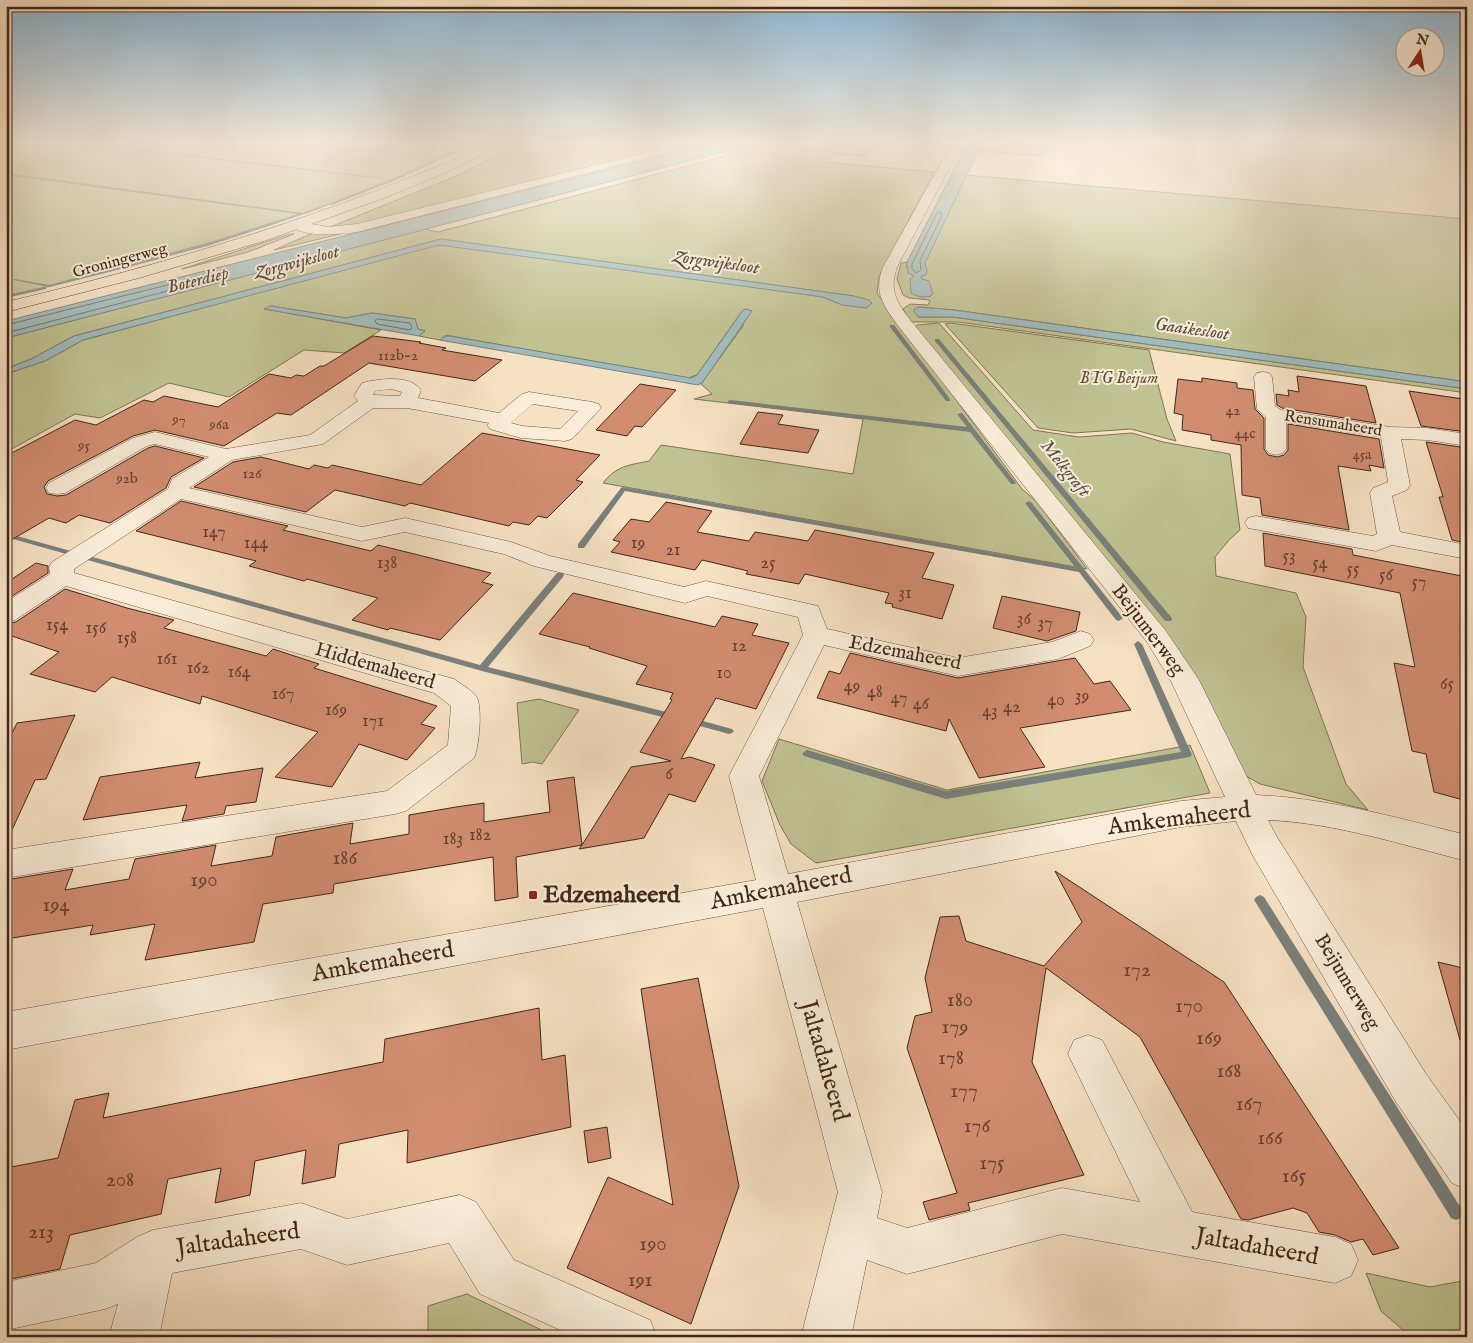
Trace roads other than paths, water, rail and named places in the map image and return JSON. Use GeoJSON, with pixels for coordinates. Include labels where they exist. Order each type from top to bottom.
{"type":"FeatureCollection","features":[{"type":"Feature","properties":{"kind":"main road","name":"Groningerweg"},"geometry":{"type":"LineString","coordinates":[[6,307],[168,267],[299,226],[356,205]]}},
{"type":"Feature","properties":{"kind":"street"},"geometry":{"type":"LineString","coordinates":[[299,226],[329,231],[357,228],[451,205]]}},
{"type":"Feature","properties":{"kind":"street","name":"Beijumerweg"},"geometry":{"type":"LineString","coordinates":[[923,205],[888,269],[884,286],[886,297],[905,324],[1157,637],[1185,680],[1264,845],[1406,1079],[1467,1168]]}},
{"type":"Feature","properties":{"kind":"street","name":"Rensumaheerd"},"geometry":{"type":"LineString","coordinates":[[1264,377],[1266,409],[1276,415],[1390,433],[1428,434],[1467,440]]}},
{"type":"Feature","properties":{"kind":"street"},"geometry":{"type":"LineString","coordinates":[[6,614],[94,546],[177,492],[180,484],[226,455],[316,440],[369,402],[407,402],[503,420]]}},
{"type":"Feature","properties":{"kind":"street","name":"Rensumaheerd"},"geometry":{"type":"LineString","coordinates":[[1276,415],[1276,449]]}},
{"type":"Feature","properties":{"kind":"street","name":"Rensumaheerd"},"geometry":{"type":"LineString","coordinates":[[1389,537],[1382,493],[1400,485],[1390,433]]}},
{"type":"Feature","properties":{"kind":"street"},"geometry":{"type":"LineString","coordinates":[[58,488],[140,442],[155,438],[226,455]]}},
{"type":"Feature","properties":{"kind":"street"},"geometry":{"type":"LineString","coordinates":[[177,492],[362,534],[405,524],[511,549],[542,561],[685,595],[706,588],[809,612],[816,635],[744,776],[777,891]]}},
{"type":"Feature","properties":{"kind":"street"},"geometry":{"type":"LineString","coordinates":[[1256,523],[1376,544],[1389,537],[1467,552]]}},
{"type":"Feature","properties":{"kind":"street","name":"Hiddemaheerd"},"geometry":{"type":"LineString","coordinates":[[6,864],[395,802],[463,750],[465,702],[444,686],[62,572]]}},
{"type":"Feature","properties":{"kind":"street","name":"Edzemaheerd"},"geometry":{"type":"LineString","coordinates":[[816,635],[958,667],[1058,650],[1081,640]]}},
{"type":"Feature","properties":{"kind":"street","name":"Amkemaheerd"},"geometry":{"type":"LineString","coordinates":[[6,1031],[777,891],[1181,814],[1247,807],[1294,809],[1342,817],[1467,848]]}},
{"type":"Feature","properties":{"kind":"street","name":"Jaltadaheerd"},"geometry":{"type":"LineString","coordinates":[[777,891],[860,1192],[826,1337]]}},
{"type":"Feature","properties":{"kind":"street","name":"Jaltadaheerd"},"geometry":{"type":"LineString","coordinates":[[1088,1054],[1179,1233]]}},
{"type":"Feature","properties":{"kind":"street","name":"Jaltadaheerd"},"geometry":{"type":"LineString","coordinates":[[852,1232],[907,1251],[1062,1211],[1335,1260]]}},
{"type":"Feature","properties":{"kind":"street","name":"Jaltadaheerd"},"geometry":{"type":"LineString","coordinates":[[6,1306],[105,1285],[153,1253],[301,1226],[347,1242],[460,1218],[497,1277],[633,1337]]}},
{"type":"Feature","properties":{"kind":"street","name":"Jaltadaheerd"},"geometry":{"type":"LineString","coordinates":[[134,1337],[153,1253]]}},
{"type":"Feature","properties":{"kind":"water","name":"Boterdiep"},"geometry":{"type":"Polygon","coordinates":[[[468,205],[520,205],[6,338],[6,321],[468,205]]]}},
{"type":"Feature","properties":{"kind":"water"},"geometry":{"type":"Polygon","coordinates":[[[936,205],[953,205],[925,263],[926,275],[921,276],[922,279],[929,281],[933,294],[931,296],[922,297],[911,293],[910,279],[914,276],[908,273],[907,262],[936,205]]]}},
{"type":"Feature","properties":{"kind":"water"},"geometry":{"type":"Polygon","coordinates":[[[441,239],[854,296],[869,300],[872,303],[866,308],[842,305],[823,297],[439,245],[83,340],[45,361],[6,374],[6,369],[31,359],[74,336],[441,239]]]}},
{"type":"Feature","properties":{"kind":"water"},"geometry":{"type":"Polygon","coordinates":[[[271,306],[346,318],[372,313],[415,319],[418,329],[425,331],[419,336],[264,309],[271,306]]]}},
{"type":"Feature","properties":{"kind":"water"},"geometry":{"type":"Polygon","coordinates":[[[919,307],[954,310],[1467,382],[1467,389],[953,317],[918,317],[913,310],[919,307]]]}},
{"type":"Feature","properties":{"kind":"water"},"geometry":{"type":"Polygon","coordinates":[[[743,310],[752,311],[702,383],[698,385],[440,340],[445,336],[450,336],[691,378],[697,375],[743,310]]]}},
{"type":"Feature","properties":{"kind":"waterway"},"geometry":{"type":"LineString","coordinates":[[234,205],[303,214],[320,208]]}},
{"type":"Feature","properties":{"kind":"waterway"},"geometry":{"type":"LineString","coordinates":[[15,280],[49,286],[209,244],[300,215]]}},
{"type":"Feature","properties":{"kind":"waterway"},"geometry":{"type":"LineString","coordinates":[[6,297],[44,288]]}},
{"type":"Feature","properties":{"kind":"waterway"},"geometry":{"type":"LineString","coordinates":[[892,326],[948,400]]}},
{"type":"Feature","properties":{"kind":"waterway","name":"Melkgraft"},"geometry":{"type":"LineString","coordinates":[[937,340],[1168,619]]}},
{"type":"Feature","properties":{"kind":"waterway"},"geometry":{"type":"LineString","coordinates":[[730,402],[972,430]]}},
{"type":"Feature","properties":{"kind":"waterway"},"geometry":{"type":"LineString","coordinates":[[960,414],[972,430]]}},
{"type":"Feature","properties":{"kind":"waterway"},"geometry":{"type":"LineString","coordinates":[[972,430],[1013,483]]}},
{"type":"Feature","properties":{"kind":"waterway"},"geometry":{"type":"LineString","coordinates":[[581,546],[623,489],[1080,570]]}},
{"type":"Feature","properties":{"kind":"waterway"},"geometry":{"type":"LineString","coordinates":[[1029,503],[1119,618]]}},
{"type":"Feature","properties":{"kind":"waterway"},"geometry":{"type":"LineString","coordinates":[[6,535],[482,668]]}},
{"type":"Feature","properties":{"kind":"waterway"},"geometry":{"type":"LineString","coordinates":[[482,668],[560,575]]}},
{"type":"Feature","properties":{"kind":"waterway"},"geometry":{"type":"LineString","coordinates":[[807,754],[946,795],[1187,755],[1138,644]]}},
{"type":"Feature","properties":{"kind":"waterway"},"geometry":{"type":"LineString","coordinates":[[482,668],[674,717]]}},
{"type":"Feature","properties":{"kind":"waterway"},"geometry":{"type":"LineString","coordinates":[[692,721],[729,731]]}},
{"type":"Feature","properties":{"kind":"waterway"},"geometry":{"type":"LineString","coordinates":[[1260,900],[1456,1213]]}},
{"type":"Feature","properties":{"kind":"place","name":"Edzemaheerd"},"geometry":{"type":"Point","coordinates":[533,895]}},
{"type":"Feature","properties":{"kind":"water label","name":"Zorgwijksloot"},"geometry":{"type":"Point","coordinates":[297,263]}},
{"type":"Feature","properties":{"kind":"water label","name":"Zorgwijksloot"},"geometry":{"type":"Point","coordinates":[716,263]}},
{"type":"Feature","properties":{"kind":"water label","name":"Gaaikesloot"},"geometry":{"type":"Point","coordinates":[1192,330]}},
{"type":"Feature","properties":{"kind":"park label","name":"BTG Beijum"},"geometry":{"type":"Point","coordinates":[1119,379]}}]}
